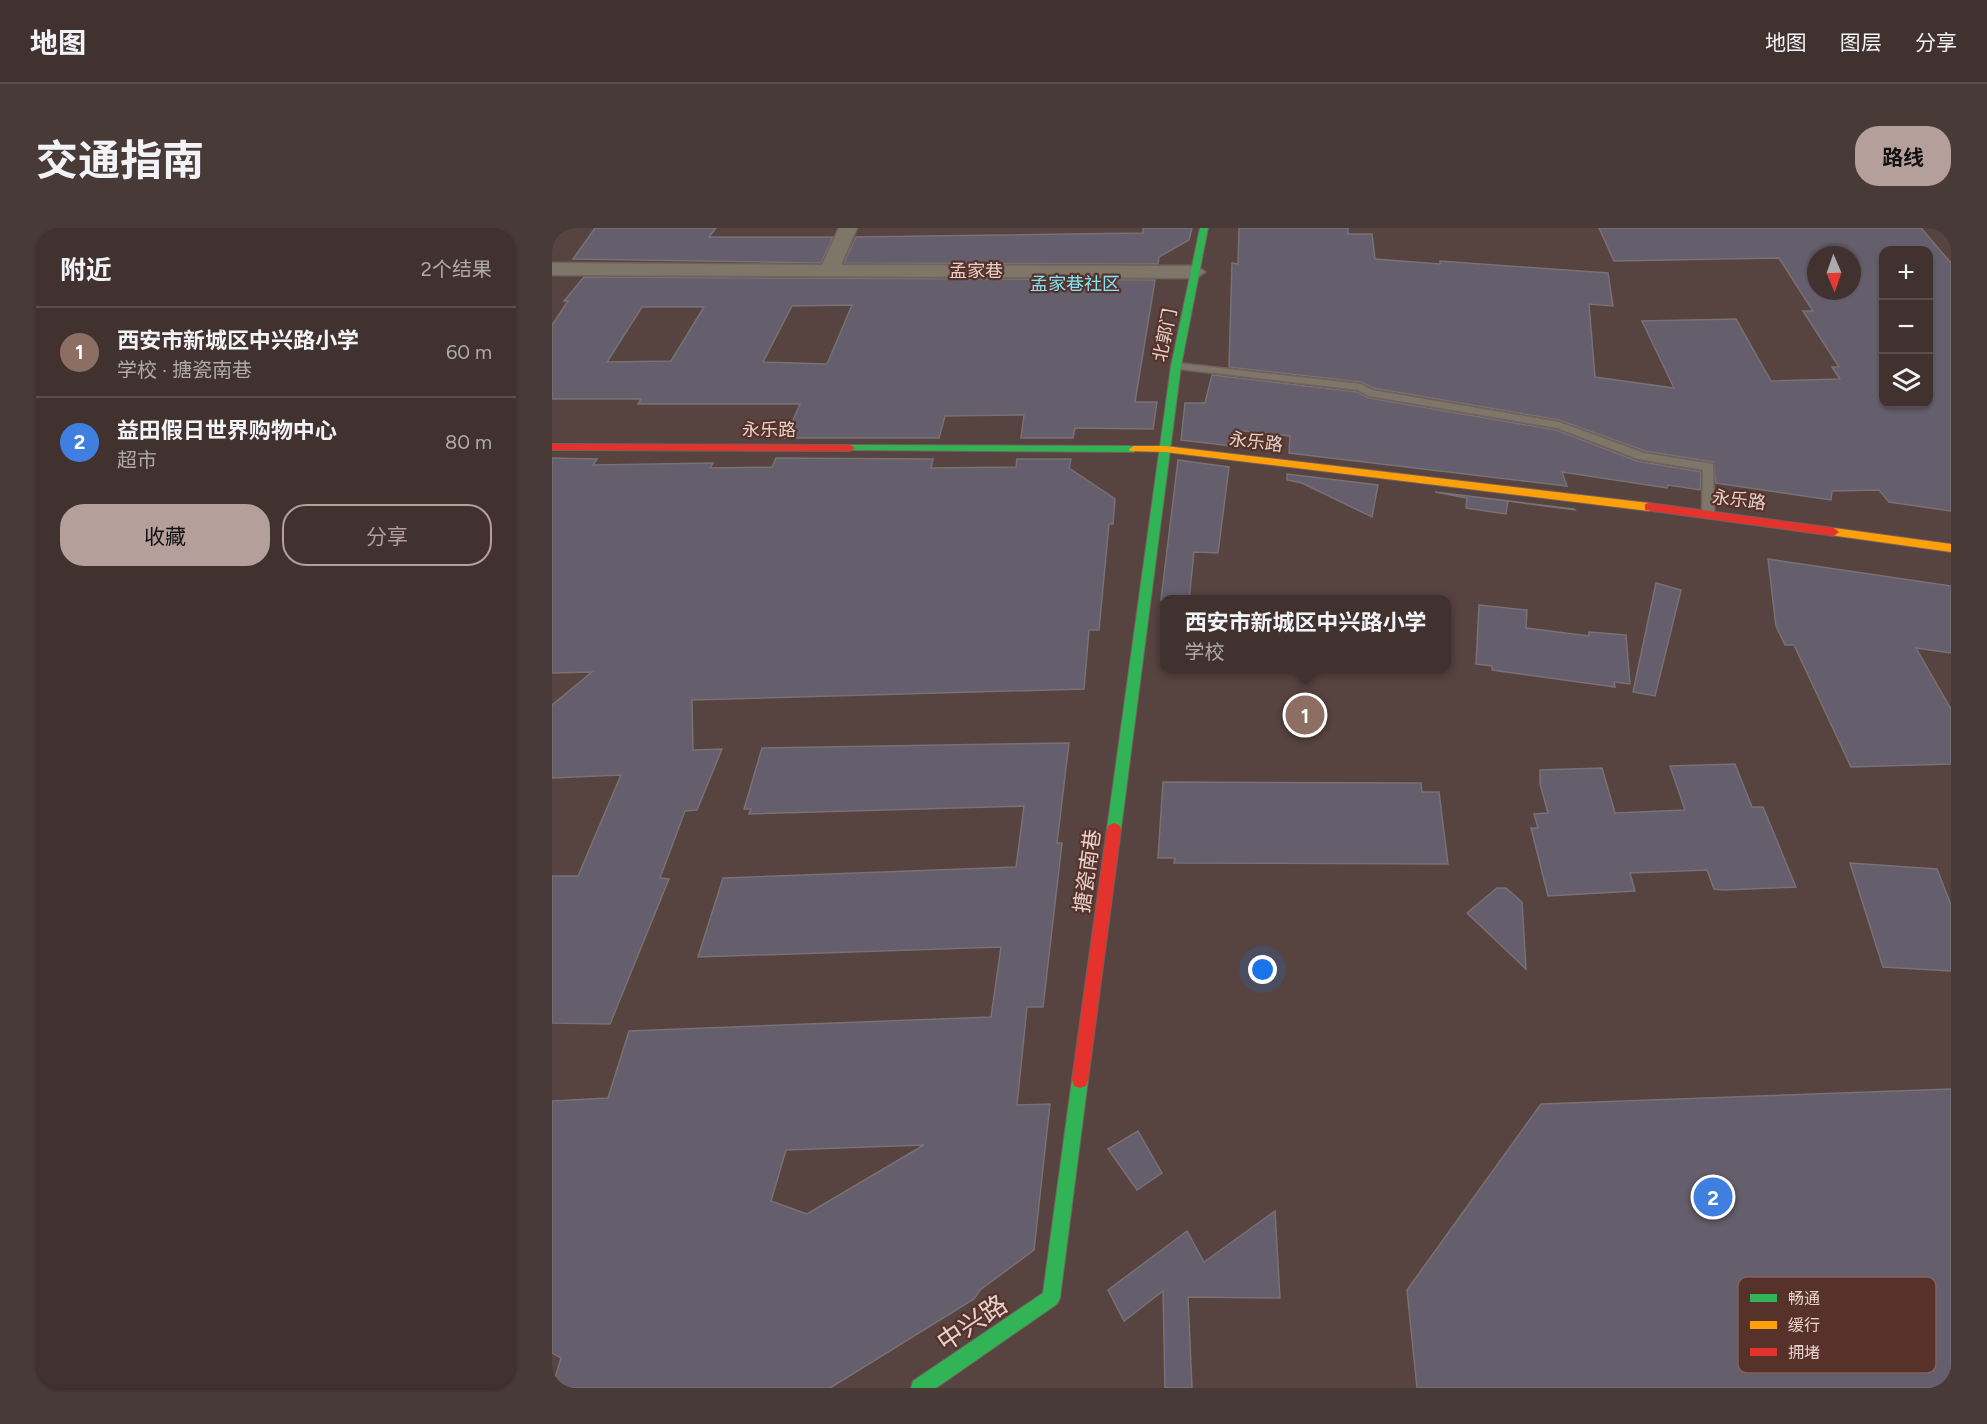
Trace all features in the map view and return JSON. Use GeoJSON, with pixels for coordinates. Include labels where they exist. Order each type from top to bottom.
{"type":"FeatureCollection","features":[{"type":"Feature","properties":{"kind":"street"},"geometry":{"type":"LineString","coordinates":[[829,270],[848,228]]}},
{"type":"Feature","properties":{"kind":"street","name":"北郭门"},"geometry":{"type":"LineString","coordinates":[[1165,449],[1176,366],[1204,228]]}},
{"type":"Feature","properties":{"kind":"street","name":"孟家巷"},"geometry":{"type":"LineString","coordinates":[[552,269],[1196,272]]}},
{"type":"Feature","properties":{"kind":"street","name":"永乐路"},"geometry":{"type":"LineString","coordinates":[[552,447],[1165,449],[1708,514],[1951,548]]}},
{"type":"Feature","properties":{"kind":"street","name":"搪瓷南巷"},"geometry":{"type":"LineString","coordinates":[[1051,1298],[1165,449]]}},
{"type":"Feature","properties":{"kind":"street","name":"中兴路"},"geometry":{"type":"LineString","coordinates":[[920,1388],[1051,1298]]}},
{"type":"Feature","properties":{"kind":"lane"},"geometry":{"type":"LineString","coordinates":[[1176,366],[1361,387],[1369,393],[1559,425],[1642,456],[1709,467],[1708,514]]}},
{"type":"Feature","properties":{"kind":"building"},"geometry":{"type":"Polygon","coordinates":[[[595,228],[716,228],[709,237],[833,237],[821,263],[573,259],[595,228]]]}},
{"type":"Feature","properties":{"kind":"building"},"geometry":{"type":"Polygon","coordinates":[[[1143,228],[1192,228],[1189,240],[1159,257],[1158,264],[844,263],[856,237],[1143,233],[1143,228]]]}},
{"type":"Feature","properties":{"kind":"building"},"geometry":{"type":"Polygon","coordinates":[[[1239,228],[1348,228],[1348,234],[1372,234],[1375,259],[1440,264],[1440,261],[1608,273],[1613,306],[1589,304],[1595,377],[1674,388],[1642,321],[1736,319],[1771,381],[1840,379],[1832,367],[1839,367],[1803,311],[1813,311],[1779,258],[1614,261],[1599,228],[1921,228],[1951,263],[1951,511],[1889,502],[1879,490],[1832,491],[1831,500],[1716,483],[1713,462],[1645,451],[1559,420],[1373,388],[1361,382],[1229,367],[1232,263],[1238,264],[1239,228]]]}},
{"type":"Feature","properties":{"kind":"building"},"geometry":{"type":"Polygon","coordinates":[[[584,277],[1155,280],[1135,402],[1157,402],[1153,429],[1075,428],[1073,438],[1021,438],[1024,415],[945,416],[939,438],[785,438],[800,404],[638,404],[641,399],[552,399],[552,325],[568,301],[564,301],[584,277]],[[852,305],[792,306],[763,362],[827,364],[852,305]],[[642,307],[607,362],[671,361],[704,307],[642,307]]]}},
{"type":"Feature","properties":{"kind":"building"},"geometry":{"type":"Polygon","coordinates":[[[1212,375],[1357,392],[1369,398],[1556,430],[1637,461],[1701,472],[1700,490],[1668,485],[1667,488],[1562,472],[1567,486],[1289,453],[1290,436],[1234,430],[1232,446],[1181,440],[1185,403],[1205,403],[1212,375]]]}},
{"type":"Feature","properties":{"kind":"building"},"geometry":{"type":"Polygon","coordinates":[[[552,458],[597,459],[593,465],[713,463],[710,468],[772,467],[776,458],[933,459],[931,468],[1016,467],[1017,459],[1071,459],[1069,468],[1115,499],[1113,524],[1109,524],[1099,630],[1089,630],[1084,689],[692,700],[693,750],[722,749],[697,810],[685,811],[660,878],[669,879],[610,1024],[552,1023],[552,876],[578,876],[621,775],[552,778],[552,705],[592,672],[552,673],[552,458]]]}},
{"type":"Feature","properties":{"kind":"building"},"geometry":{"type":"Polygon","coordinates":[[[1178,460],[1229,467],[1218,553],[1194,552],[1190,595],[1162,595],[1178,460]]]}},
{"type":"Feature","properties":{"kind":"building"},"geometry":{"type":"Polygon","coordinates":[[[1287,474],[1378,485],[1372,517],[1302,483],[1287,480],[1287,474]]]}},
{"type":"Feature","properties":{"kind":"building"},"geometry":{"type":"Polygon","coordinates":[[[1435,492],[1574,509],[1575,510],[1508,501],[1506,514],[1466,508],[1467,498],[1435,492]]]}},
{"type":"Feature","properties":{"kind":"building"},"geometry":{"type":"Polygon","coordinates":[[[1768,559],[1951,586],[1951,653],[1916,648],[1951,709],[1951,764],[1851,767],[1794,645],[1785,645],[1776,626],[1768,559]]]}},
{"type":"Feature","properties":{"kind":"building"},"geometry":{"type":"Polygon","coordinates":[[[1656,583],[1681,590],[1655,696],[1633,692],[1656,583]]]}},
{"type":"Feature","properties":{"kind":"building"},"geometry":{"type":"Polygon","coordinates":[[[1479,605],[1527,610],[1526,628],[1589,636],[1589,632],[1626,635],[1630,684],[1614,682],[1615,687],[1492,670],[1492,666],[1476,664],[1479,605]]]}},
{"type":"Feature","properties":{"kind":"building"},"geometry":{"type":"Polygon","coordinates":[[[1069,743],[1057,843],[1062,843],[1043,1007],[1027,1007],[1017,1105],[1050,1104],[1034,1250],[980,1290],[974,1299],[830,1388],[552,1388],[561,1358],[552,1353],[552,1101],[608,1098],[629,1031],[991,1017],[1001,947],[698,957],[723,878],[1016,867],[1024,806],[749,814],[751,809],[744,809],[762,748],[1069,743]],[[924,1145],[786,1150],[771,1201],[807,1214],[924,1145]]]}},
{"type":"Feature","properties":{"kind":"building"},"geometry":{"type":"Polygon","coordinates":[[[1735,764],[1752,807],[1763,807],[1796,887],[1714,889],[1707,870],[1630,873],[1635,891],[1548,896],[1531,828],[1538,828],[1534,814],[1548,813],[1540,784],[1540,770],[1602,768],[1615,813],[1685,810],[1670,766],[1735,764]]]}},
{"type":"Feature","properties":{"kind":"building"},"geometry":{"type":"Polygon","coordinates":[[[1163,782],[1421,783],[1422,792],[1439,792],[1448,864],[1174,863],[1175,858],[1158,858],[1163,782]]]}},
{"type":"Feature","properties":{"kind":"building"},"geometry":{"type":"Polygon","coordinates":[[[1850,863],[1937,869],[1951,905],[1951,971],[1883,967],[1850,863]]]}},
{"type":"Feature","properties":{"kind":"building"},"geometry":{"type":"Polygon","coordinates":[[[1497,888],[1506,888],[1522,902],[1526,969],[1467,913],[1497,888]]]}},
{"type":"Feature","properties":{"kind":"building"},"geometry":{"type":"Polygon","coordinates":[[[1951,1089],[1951,1388],[1417,1388],[1407,1290],[1541,1104],[1951,1089]]]}},
{"type":"Feature","properties":{"kind":"building"},"geometry":{"type":"Polygon","coordinates":[[[1138,1131],[1162,1173],[1137,1190],[1108,1149],[1138,1131]]]}},
{"type":"Feature","properties":{"kind":"building"},"geometry":{"type":"Polygon","coordinates":[[[1275,1211],[1280,1298],[1188,1297],[1192,1388],[1165,1388],[1163,1291],[1124,1321],[1108,1290],[1187,1231],[1204,1262],[1275,1211]]]}},
{"type":"Feature","properties":{"kind":"traffic: fast"},"geometry":{"type":"LineString","coordinates":[[1114,829],[1176,366],[1204,228]]}},
{"type":"Feature","properties":{"kind":"traffic: fast"},"geometry":{"type":"LineString","coordinates":[[850,448],[1134,449]]}},
{"type":"Feature","properties":{"kind":"traffic: fast"},"geometry":{"type":"LineString","coordinates":[[920,1388],[1051,1298],[1080,1080]]}},
{"type":"Feature","properties":{"kind":"traffic: slow"},"geometry":{"type":"LineString","coordinates":[[1134,449],[1165,449],[1649,507]]}},
{"type":"Feature","properties":{"kind":"traffic: slow"},"geometry":{"type":"LineString","coordinates":[[1834,532],[1951,548]]}},
{"type":"Feature","properties":{"kind":"traffic: jam"},"geometry":{"type":"LineString","coordinates":[[552,447],[850,448]]}},
{"type":"Feature","properties":{"kind":"traffic: jam"},"geometry":{"type":"LineString","coordinates":[[1649,507],[1834,532]]}},
{"type":"Feature","properties":{"kind":"traffic: jam"},"geometry":{"type":"LineString","coordinates":[[1080,1080],[1114,829]]}},
{"type":"Feature","properties":{"kind":"place","name":"西安市新城区中兴路小学"},"geometry":{"type":"Point","coordinates":[1305,715]}},
{"type":"Feature","properties":{"kind":"place","name":"益田假日世界购物中心"},"geometry":{"type":"Point","coordinates":[1713,1197]}},
{"type":"Feature","properties":{"kind":"district","name":"孟家巷社区"},"geometry":{"type":"Point","coordinates":[1075,284]}}]}
